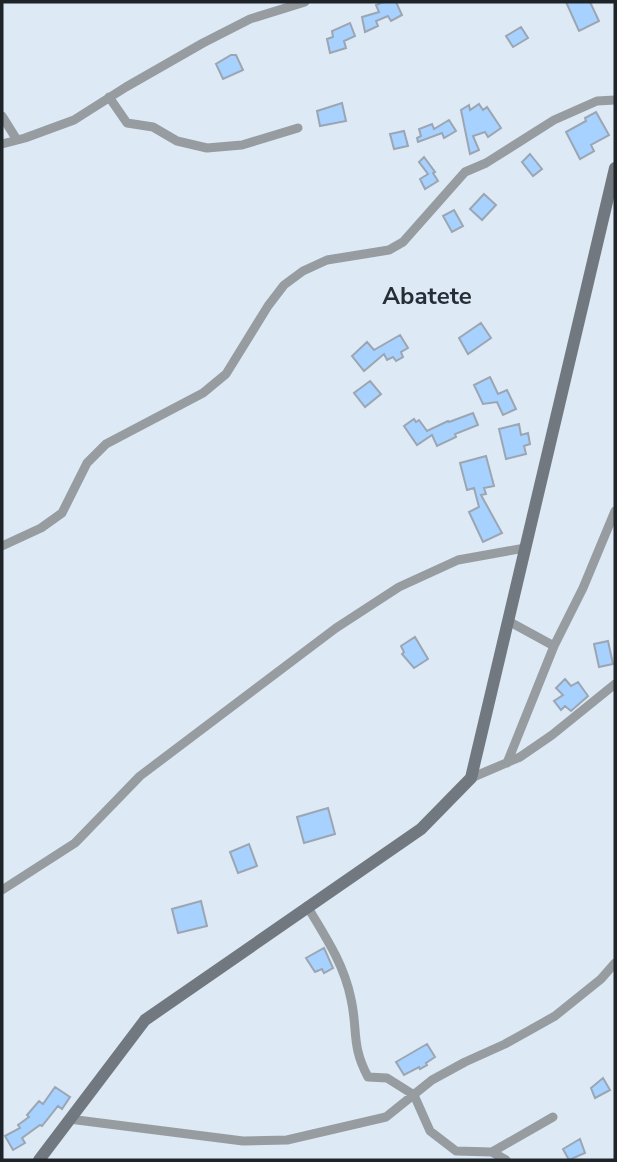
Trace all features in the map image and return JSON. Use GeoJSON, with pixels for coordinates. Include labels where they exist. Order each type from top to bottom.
{"type":"FeatureCollection","features":[{"type":"Feature","properties":{"kind":"main road"},"geometry":{"type":"LineString","coordinates":[[39,1160],[145,1020],[421,829],[471,778],[615,168]]}},
{"type":"Feature","properties":{"kind":"street"},"geometry":{"type":"LineString","coordinates":[[2,144],[74,120],[250,19],[305,2]]}},
{"type":"Feature","properties":{"kind":"street"},"geometry":{"type":"LineString","coordinates":[[110,97],[127,123],[153,127],[177,141],[206,148],[242,145],[298,128]]}},
{"type":"Feature","properties":{"kind":"street"},"geometry":{"type":"LineString","coordinates":[[2,546],[41,528],[62,513],[87,463],[106,444],[204,393],[226,374],[284,285],[327,260],[389,250],[402,242],[465,172],[486,163],[555,120],[597,101],[615,100]]}},
{"type":"Feature","properties":{"kind":"street"},"geometry":{"type":"LineString","coordinates":[[2,116],[17,140]]}},
{"type":"Feature","properties":{"kind":"street"},"geometry":{"type":"LineString","coordinates":[[507,763],[554,646],[583,588],[615,511]]}},
{"type":"Feature","properties":{"kind":"street"},"geometry":{"type":"LineString","coordinates":[[2,890],[75,843],[141,776],[347,621],[399,587],[458,560],[525,548]]}},
{"type":"Feature","properties":{"kind":"street"},"geometry":{"type":"LineString","coordinates":[[508,621],[554,646]]}},
{"type":"Feature","properties":{"kind":"street"},"geometry":{"type":"LineString","coordinates":[[471,778],[520,757],[615,684]]}},
{"type":"Feature","properties":{"kind":"street"},"geometry":{"type":"LineString","coordinates":[[307,906],[341,963],[352,1001],[358,1059],[368,1077],[387,1078],[414,1095],[430,1131],[456,1151],[492,1152],[506,1160]]}},
{"type":"Feature","properties":{"kind":"street"},"geometry":{"type":"LineString","coordinates":[[69,1119],[243,1141],[287,1140],[386,1117],[432,1080],[555,1016],[601,979],[615,963]]}},
{"type":"Feature","properties":{"kind":"street"},"geometry":{"type":"LineString","coordinates":[[492,1152],[553,1116]]}},
{"type":"Feature","properties":{"kind":"building"},"geometry":{"type":"Polygon","coordinates":[[[396,2],[402,15],[391,21],[388,16],[376,21],[378,26],[365,32],[362,17],[379,12],[376,5],[396,2]]]}},
{"type":"Feature","properties":{"kind":"building"},"geometry":{"type":"Polygon","coordinates":[[[566,2],[590,2],[599,21],[579,31],[566,2]]]}},
{"type":"Feature","properties":{"kind":"building"},"geometry":{"type":"Polygon","coordinates":[[[350,23],[355,36],[344,41],[346,48],[330,53],[327,39],[333,37],[332,31],[350,23]]]}},
{"type":"Feature","properties":{"kind":"building"},"geometry":{"type":"Polygon","coordinates":[[[521,27],[528,38],[513,47],[506,36],[521,27]]]}},
{"type":"Feature","properties":{"kind":"building"},"geometry":{"type":"Polygon","coordinates":[[[236,55],[243,70],[223,79],[216,64],[236,55]]]}},
{"type":"Feature","properties":{"kind":"building"},"geometry":{"type":"Polygon","coordinates":[[[342,103],[346,121],[320,126],[317,111],[342,103]]]}},
{"type":"Feature","properties":{"kind":"building"},"geometry":{"type":"Polygon","coordinates":[[[479,104],[483,110],[487,107],[501,128],[488,137],[485,132],[473,136],[479,150],[470,154],[461,110],[469,105],[470,110],[479,104]]]}},
{"type":"Feature","properties":{"kind":"building"},"geometry":{"type":"Polygon","coordinates":[[[596,112],[609,135],[591,145],[594,151],[580,159],[566,132],[596,112]]]}},
{"type":"Feature","properties":{"kind":"building"},"geometry":{"type":"Polygon","coordinates":[[[449,120],[456,131],[444,138],[442,133],[418,142],[417,138],[421,136],[419,129],[432,124],[434,129],[449,120]]]}},
{"type":"Feature","properties":{"kind":"building"},"geometry":{"type":"Polygon","coordinates":[[[404,131],[408,146],[394,149],[390,134],[404,131]]]}},
{"type":"Feature","properties":{"kind":"building"},"geometry":{"type":"Polygon","coordinates":[[[530,154],[542,169],[533,176],[522,162],[530,154]]]}},
{"type":"Feature","properties":{"kind":"building"},"geometry":{"type":"Polygon","coordinates":[[[424,157],[438,181],[425,189],[420,179],[428,174],[419,162],[424,157]]]}},
{"type":"Feature","properties":{"kind":"building"},"geometry":{"type":"Polygon","coordinates":[[[484,194],[496,205],[482,220],[470,209],[484,194]]]}},
{"type":"Feature","properties":{"kind":"building"},"geometry":{"type":"Polygon","coordinates":[[[454,210],[463,226],[452,232],[443,216],[454,210]]]}},
{"type":"Feature","properties":{"kind":"building"},"geometry":{"type":"Polygon","coordinates":[[[481,323],[491,338],[468,354],[459,338],[481,323]]]}},
{"type":"Feature","properties":{"kind":"building"},"geometry":{"type":"Polygon","coordinates":[[[400,335],[408,348],[401,352],[403,357],[396,361],[393,357],[387,360],[384,354],[364,371],[352,356],[367,342],[374,350],[400,335]]]}},
{"type":"Feature","properties":{"kind":"building"},"geometry":{"type":"Polygon","coordinates":[[[490,377],[498,394],[507,390],[516,409],[503,415],[497,402],[483,404],[474,385],[490,377]]]}},
{"type":"Feature","properties":{"kind":"building"},"geometry":{"type":"Polygon","coordinates":[[[370,381],[381,394],[365,407],[354,393],[370,381]]]}},
{"type":"Feature","properties":{"kind":"building"},"geometry":{"type":"Polygon","coordinates":[[[473,413],[478,425],[455,434],[456,437],[437,446],[432,435],[417,445],[404,426],[414,419],[416,422],[419,420],[427,431],[473,413]]]}},
{"type":"Feature","properties":{"kind":"building"},"geometry":{"type":"Polygon","coordinates":[[[519,424],[521,435],[528,433],[530,444],[524,446],[526,454],[506,459],[499,429],[519,424]]]}},
{"type":"Feature","properties":{"kind":"building"},"geometry":{"type":"Polygon","coordinates":[[[486,456],[494,486],[484,488],[486,494],[481,495],[502,533],[483,542],[469,512],[479,507],[474,488],[467,490],[460,463],[486,456]]]}},
{"type":"Feature","properties":{"kind":"building"},"geometry":{"type":"Polygon","coordinates":[[[415,637],[428,659],[414,668],[402,654],[404,652],[401,646],[415,637]]]}},
{"type":"Feature","properties":{"kind":"building"},"geometry":{"type":"Polygon","coordinates":[[[608,641],[613,664],[599,667],[594,644],[608,641]]]}},
{"type":"Feature","properties":{"kind":"building"},"geometry":{"type":"Polygon","coordinates":[[[565,679],[571,686],[578,682],[588,696],[571,711],[565,706],[561,710],[554,701],[563,695],[556,688],[565,679]]]}},
{"type":"Feature","properties":{"kind":"building"},"geometry":{"type":"Polygon","coordinates":[[[328,808],[335,834],[304,843],[297,817],[328,808]]]}},
{"type":"Feature","properties":{"kind":"building"},"geometry":{"type":"Polygon","coordinates":[[[249,844],[257,866],[238,873],[230,852],[249,844]]]}},
{"type":"Feature","properties":{"kind":"building"},"geometry":{"type":"Polygon","coordinates":[[[201,901],[207,926],[178,933],[172,909],[201,901]]]}},
{"type":"Feature","properties":{"kind":"building"},"geometry":{"type":"Polygon","coordinates":[[[324,948],[333,968],[324,973],[322,969],[315,972],[306,958],[324,948]]]}},
{"type":"Feature","properties":{"kind":"building"},"geometry":{"type":"Polygon","coordinates":[[[427,1044],[435,1057],[426,1063],[427,1065],[404,1075],[396,1062],[427,1044]]]}},
{"type":"Feature","properties":{"kind":"building"},"geometry":{"type":"Polygon","coordinates":[[[603,1078],[610,1090],[595,1098],[591,1088],[603,1078]]]}},
{"type":"Feature","properties":{"kind":"building"},"geometry":{"type":"Polygon","coordinates":[[[55,1087],[70,1097],[62,1109],[58,1106],[42,1126],[22,1138],[25,1143],[13,1150],[5,1136],[20,1128],[18,1125],[29,1117],[27,1115],[39,1101],[43,1104],[55,1087]]]}},
{"type":"Feature","properties":{"kind":"building"},"geometry":{"type":"Polygon","coordinates":[[[580,1139],[585,1153],[569,1160],[563,1149],[580,1139]]]}},
{"type":"Feature","properties":{"kind":"district","name":"Abatete"},"geometry":{"type":"Point","coordinates":[427,296]}}]}
